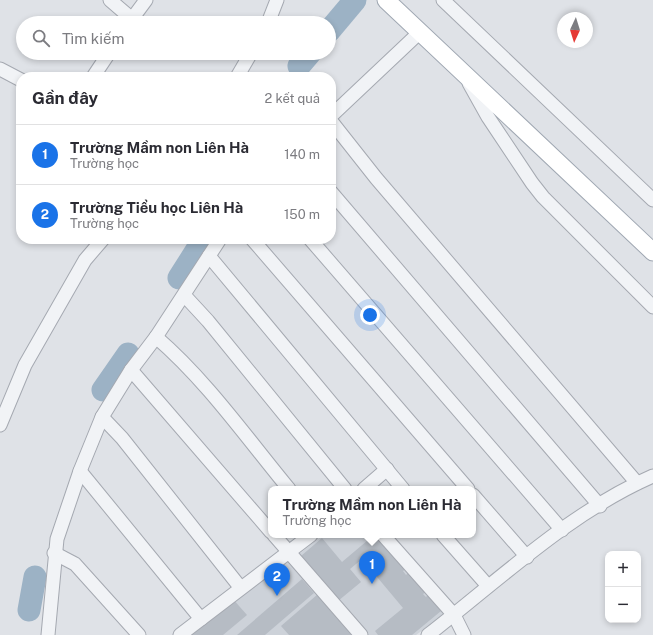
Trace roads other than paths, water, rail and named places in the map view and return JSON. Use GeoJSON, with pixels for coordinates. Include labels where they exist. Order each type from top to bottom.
{"type":"FeatureCollection","features":[{"type":"Feature","properties":{"kind":"main road"},"geometry":{"type":"LineString","coordinates":[[386,0],[653,252]]}},
{"type":"Feature","properties":{"kind":"street"},"geometry":{"type":"LineString","coordinates":[[110,0],[126,16]]}},
{"type":"Feature","properties":{"kind":"street"},"geometry":{"type":"LineString","coordinates":[[135,16],[146,0]]}},
{"type":"Feature","properties":{"kind":"street"},"geometry":{"type":"LineString","coordinates":[[271,16],[277,0]]}},
{"type":"Feature","properties":{"kind":"street"},"geometry":{"type":"LineString","coordinates":[[443,0],[653,200]]}},
{"type":"Feature","properties":{"kind":"street"},"geometry":{"type":"LineString","coordinates":[[336,111],[420,32]]}},
{"type":"Feature","properties":{"kind":"street"},"geometry":{"type":"LineString","coordinates":[[96,72],[104,60]]}},
{"type":"Feature","properties":{"kind":"street"},"geometry":{"type":"LineString","coordinates":[[240,72],[247,60]]}},
{"type":"Feature","properties":{"kind":"street"},"geometry":{"type":"LineString","coordinates":[[0,69],[16,77]]}},
{"type":"Feature","properties":{"kind":"street"},"geometry":{"type":"LineString","coordinates":[[463,73],[488,117],[543,197],[653,307]]}},
{"type":"Feature","properties":{"kind":"street"},"geometry":{"type":"LineString","coordinates":[[336,127],[376,178],[637,483]]}},
{"type":"Feature","properties":{"kind":"street"},"geometry":{"type":"LineString","coordinates":[[336,198],[600,506]]}},
{"type":"Feature","properties":{"kind":"street"},"geometry":{"type":"LineString","coordinates":[[0,426],[25,365],[85,260],[99,244]]}},
{"type":"Feature","properties":{"kind":"street"},"geometry":{"type":"LineString","coordinates":[[48,635],[54,553],[60,528],[80,471],[102,417],[131,370],[156,337],[217,244]]}},
{"type":"Feature","properties":{"kind":"street"},"geometry":{"type":"LineString","coordinates":[[256,244],[465,486]]}},
{"type":"Feature","properties":{"kind":"street"},"geometry":{"type":"LineString","coordinates":[[314,244],[562,530]]}},
{"type":"Feature","properties":{"kind":"street"},"geometry":{"type":"LineString","coordinates":[[209,256],[400,486]]}},
{"type":"Feature","properties":{"kind":"street"},"geometry":{"type":"LineString","coordinates":[[184,295],[208,321],[343,486]]}},
{"type":"Feature","properties":{"kind":"street"},"geometry":{"type":"LineString","coordinates":[[156,337],[182,360],[204,385],[287,486]]}},
{"type":"Feature","properties":{"kind":"street"},"geometry":{"type":"LineString","coordinates":[[131,370],[268,529]]}},
{"type":"Feature","properties":{"kind":"street"},"geometry":{"type":"LineString","coordinates":[[102,417],[122,438],[240,588]]}},
{"type":"Feature","properties":{"kind":"street"},"geometry":{"type":"LineString","coordinates":[[367,486],[386,469]]}},
{"type":"Feature","properties":{"kind":"street"},"geometry":{"type":"LineString","coordinates":[[80,471],[201,619]]}},
{"type":"Feature","properties":{"kind":"street"},"geometry":{"type":"LineString","coordinates":[[428,635],[454,616],[488,586],[562,530],[637,483],[653,476]]}},
{"type":"Feature","properties":{"kind":"street"},"geometry":{"type":"LineString","coordinates":[[476,499],[526,557]]}},
{"type":"Feature","properties":{"kind":"street"},"geometry":{"type":"LineString","coordinates":[[277,538],[361,635]]}},
{"type":"Feature","properties":{"kind":"street"},"geometry":{"type":"LineString","coordinates":[[180,635],[307,538]]}},
{"type":"Feature","properties":{"kind":"street"},"geometry":{"type":"LineString","coordinates":[[386,538],[454,616],[464,635]]}},
{"type":"Feature","properties":{"kind":"street"},"geometry":{"type":"LineString","coordinates":[[446,538],[488,586]]}},
{"type":"Feature","properties":{"kind":"street"},"geometry":{"type":"LineString","coordinates":[[54,553],[75,564],[139,635]]}},
{"type":"Feature","properties":{"kind":"waterway"},"geometry":{"type":"LineString","coordinates":[[336,23],[355,0]]}},
{"type":"Feature","properties":{"kind":"waterway"},"geometry":{"type":"LineString","coordinates":[[299,66],[304,60]]}},
{"type":"Feature","properties":{"kind":"waterway"},"geometry":{"type":"LineString","coordinates":[[179,278],[198,248]]}},
{"type":"Feature","properties":{"kind":"waterway"},"geometry":{"type":"LineString","coordinates":[[103,390],[128,354]]}},
{"type":"Feature","properties":{"kind":"waterway"},"geometry":{"type":"LineString","coordinates":[[29,610],[35,577]]}},
{"type":"Feature","properties":{"kind":"place","name":"Trường Mầm non Liên Hà"},"geometry":{"type":"Point","coordinates":[372,584]}},
{"type":"Feature","properties":{"kind":"place","name":"Trường Tiểu học Liên Hà"},"geometry":{"type":"Point","coordinates":[277,596]}}]}
